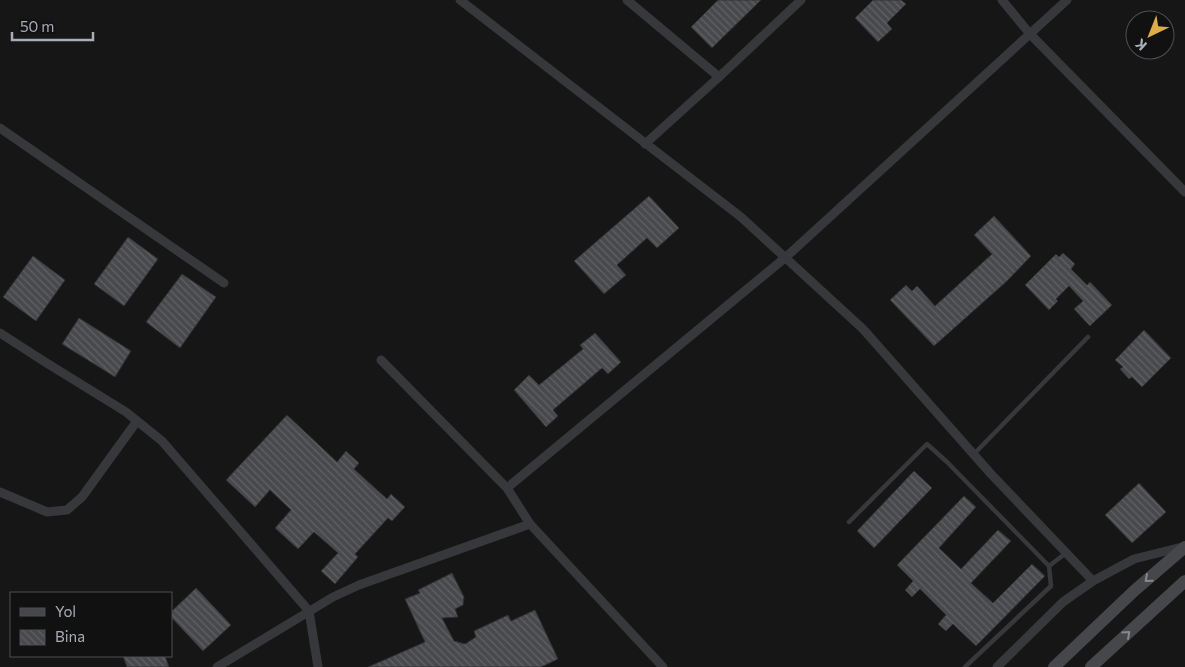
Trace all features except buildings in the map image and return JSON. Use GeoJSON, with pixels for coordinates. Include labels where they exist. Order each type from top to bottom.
{"type":"FeatureCollection","features":[{"type":"Feature","properties":{"kind":"main road"},"geometry":{"type":"LineString","coordinates":[[1054,667],[1134,591],[1185,547]]}},
{"type":"Feature","properties":{"kind":"main road"},"geometry":{"type":"LineString","coordinates":[[1091,667],[1185,581]]}},
{"type":"Feature","properties":{"kind":"street"},"geometry":{"type":"LineString","coordinates":[[460,0],[741,217],[786,257],[863,329],[974,454],[1093,581]]}},
{"type":"Feature","properties":{"kind":"street"},"geometry":{"type":"LineString","coordinates":[[627,0],[719,77]]}},
{"type":"Feature","properties":{"kind":"street"},"geometry":{"type":"LineString","coordinates":[[645,144],[801,0]]}},
{"type":"Feature","properties":{"kind":"street"},"geometry":{"type":"LineString","coordinates":[[1002,0],[1030,34],[1185,192]]}},
{"type":"Feature","properties":{"kind":"street"},"geometry":{"type":"LineString","coordinates":[[507,488],[786,257],[1067,0]]}},
{"type":"Feature","properties":{"kind":"street"},"geometry":{"type":"LineString","coordinates":[[0,128],[224,283]]}},
{"type":"Feature","properties":{"kind":"street"},"geometry":{"type":"LineString","coordinates":[[0,333],[126,412],[162,441],[309,611],[318,667]]}},
{"type":"Feature","properties":{"kind":"street"},"geometry":{"type":"LineString","coordinates":[[381,360],[507,488],[530,524],[663,667]]}},
{"type":"Feature","properties":{"kind":"street"},"geometry":{"type":"LineString","coordinates":[[0,492],[47,512],[67,510],[82,497],[137,421]]}},
{"type":"Feature","properties":{"kind":"street"},"geometry":{"type":"LineString","coordinates":[[217,667],[333,597],[359,585],[530,524]]}},
{"type":"Feature","properties":{"kind":"street"},"geometry":{"type":"LineString","coordinates":[[997,667],[1063,602],[1093,581],[1134,559],[1185,547]]}},
{"type":"Feature","properties":{"kind":"lane"},"geometry":{"type":"LineString","coordinates":[[974,454],[1088,337]]}},
{"type":"Feature","properties":{"kind":"lane"},"geometry":{"type":"LineString","coordinates":[[850,522],[927,444],[948,462],[1049,566],[1051,586],[965,667]]}},
{"type":"Feature","properties":{"kind":"lane"},"geometry":{"type":"LineString","coordinates":[[1049,566],[1066,553]]}}]}
